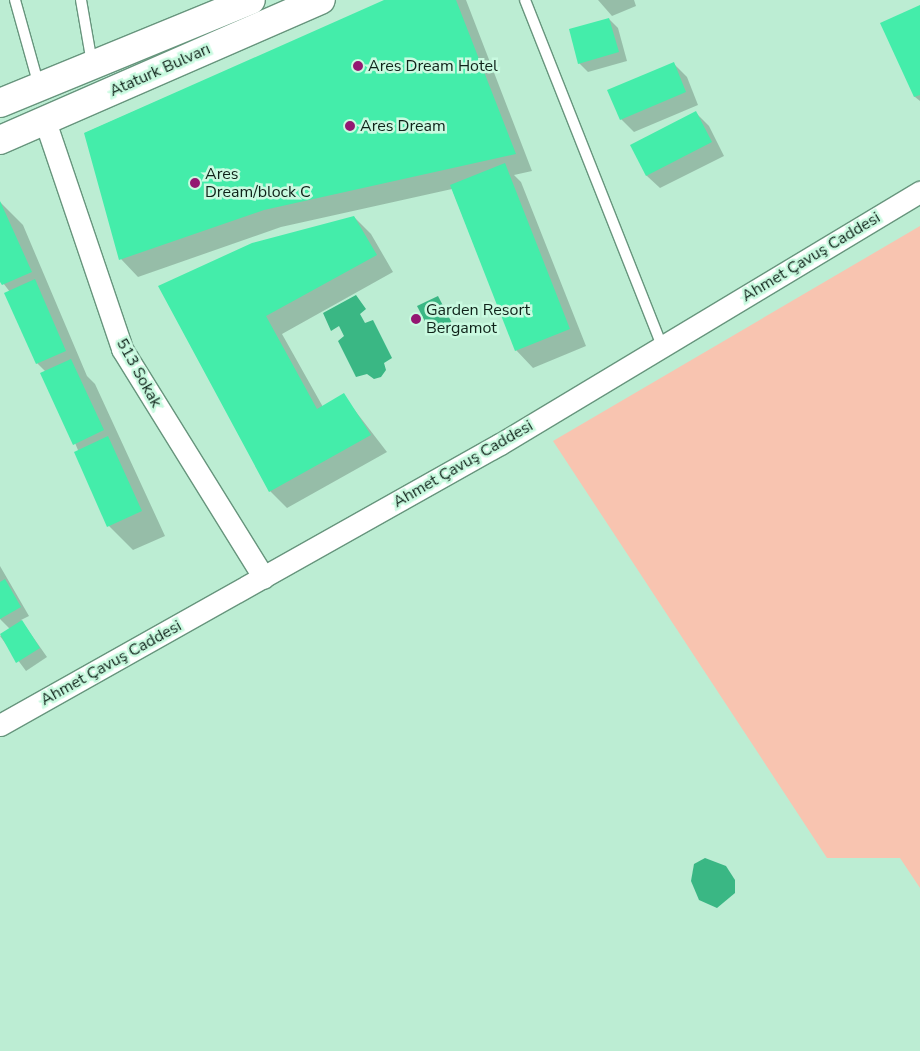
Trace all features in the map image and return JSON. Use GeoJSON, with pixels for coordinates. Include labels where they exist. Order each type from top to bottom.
{"type":"FeatureCollection","features":[{"type":"Feature","properties":{"kind":"main road","name":"Ataturk Bulvarı"},"geometry":{"type":"LineString","coordinates":[[0,103],[250,0]]}},
{"type":"Feature","properties":{"kind":"main road","name":"Ataturk Bulvarı"},"geometry":{"type":"LineString","coordinates":[[0,140],[321,0]]}},
{"type":"Feature","properties":{"kind":"street","name":"513 Sokak"},"geometry":{"type":"LineString","coordinates":[[45,120],[122,349],[264,578]]}},
{"type":"Feature","properties":{"kind":"street","name":"Ahmet Çavuş Caddesi"},"geometry":{"type":"LineString","coordinates":[[0,725],[264,578],[662,346],[920,192]]}},
{"type":"Feature","properties":{"kind":"lane"},"geometry":{"type":"LineString","coordinates":[[15,0],[39,87]]}},
{"type":"Feature","properties":{"kind":"lane"},"geometry":{"type":"LineString","coordinates":[[80,0],[92,64]]}},
{"type":"Feature","properties":{"kind":"lane"},"geometry":{"type":"LineString","coordinates":[[525,0],[662,346]]}},
{"type":"Feature","properties":{"kind":"shaded area"},"geometry":{"type":"Polygon","coordinates":[[[920,226],[920,888],[900,858],[827,858],[553,441],[920,226]]]}},
{"type":"Feature","properties":{"kind":"shaded area"},"geometry":{"type":"Polygon","coordinates":[[[356,295],[366,309],[360,314],[365,323],[373,320],[392,358],[384,363],[386,370],[381,377],[374,379],[367,374],[356,377],[338,341],[344,336],[339,326],[331,331],[323,313],[356,295]]]}},
{"type":"Feature","properties":{"kind":"shaded area"},"geometry":{"type":"Polygon","coordinates":[[[438,296],[453,325],[432,335],[417,306],[438,296]]]}},
{"type":"Feature","properties":{"kind":"shaded area"},"geometry":{"type":"Polygon","coordinates":[[[705,858],[726,866],[735,880],[735,893],[717,908],[699,900],[691,881],[694,864],[705,858]]]}},
{"type":"Feature","properties":{"kind":"building","name":"Ares Dream Hotel"},"geometry":{"type":"Polygon","coordinates":[[[384,0],[456,0],[516,154],[264,210],[119,260],[84,133],[384,0]]]}},
{"type":"Feature","properties":{"kind":"building"},"geometry":{"type":"Polygon","coordinates":[[[920,5],[920,95],[914,97],[880,23],[920,5]]]}},
{"type":"Feature","properties":{"kind":"building"},"geometry":{"type":"Polygon","coordinates":[[[609,18],[619,52],[578,64],[569,29],[609,18]]]}},
{"type":"Feature","properties":{"kind":"building"},"geometry":{"type":"Polygon","coordinates":[[[674,62],[686,92],[620,120],[607,90],[674,62]]]}},
{"type":"Feature","properties":{"kind":"building"},"geometry":{"type":"Polygon","coordinates":[[[696,111],[712,142],[646,176],[630,145],[696,111]]]}},
{"type":"Feature","properties":{"kind":"building"},"geometry":{"type":"Polygon","coordinates":[[[505,163],[570,329],[515,351],[450,185],[505,163]]]}},
{"type":"Feature","properties":{"kind":"building"},"geometry":{"type":"Polygon","coordinates":[[[0,201],[32,272],[2,285],[0,282],[0,201]]]}},
{"type":"Feature","properties":{"kind":"building"},"geometry":{"type":"Polygon","coordinates":[[[354,216],[377,255],[266,316],[317,409],[344,393],[371,435],[269,492],[158,286],[252,243],[354,216]]]}},
{"type":"Feature","properties":{"kind":"building"},"geometry":{"type":"Polygon","coordinates":[[[35,279],[66,351],[36,364],[4,293],[35,279]]]}},
{"type":"Feature","properties":{"kind":"building"},"geometry":{"type":"Polygon","coordinates":[[[71,359],[104,430],[73,445],[40,373],[71,359]]]}},
{"type":"Feature","properties":{"kind":"building"},"geometry":{"type":"Polygon","coordinates":[[[108,436],[142,511],[107,527],[74,452],[108,436]]]}},
{"type":"Feature","properties":{"kind":"building"},"geometry":{"type":"Polygon","coordinates":[[[5,579],[21,607],[0,619],[0,582],[5,579]]]}},
{"type":"Feature","properties":{"kind":"building"},"geometry":{"type":"Polygon","coordinates":[[[22,620],[40,648],[16,663],[0,634],[22,620]]]}},
{"type":"Feature","properties":{"kind":"place","name":"Ares Dream Hotel"},"geometry":{"type":"Point","coordinates":[358,66]}},
{"type":"Feature","properties":{"kind":"place","name":"Ares Dream"},"geometry":{"type":"Point","coordinates":[350,126]}},
{"type":"Feature","properties":{"kind":"place","name":"Ares Dream/block C"},"geometry":{"type":"Point","coordinates":[195,183]}},
{"type":"Feature","properties":{"kind":"place","name":"Garden Resort Bergamot"},"geometry":{"type":"Point","coordinates":[416,319]}}]}
